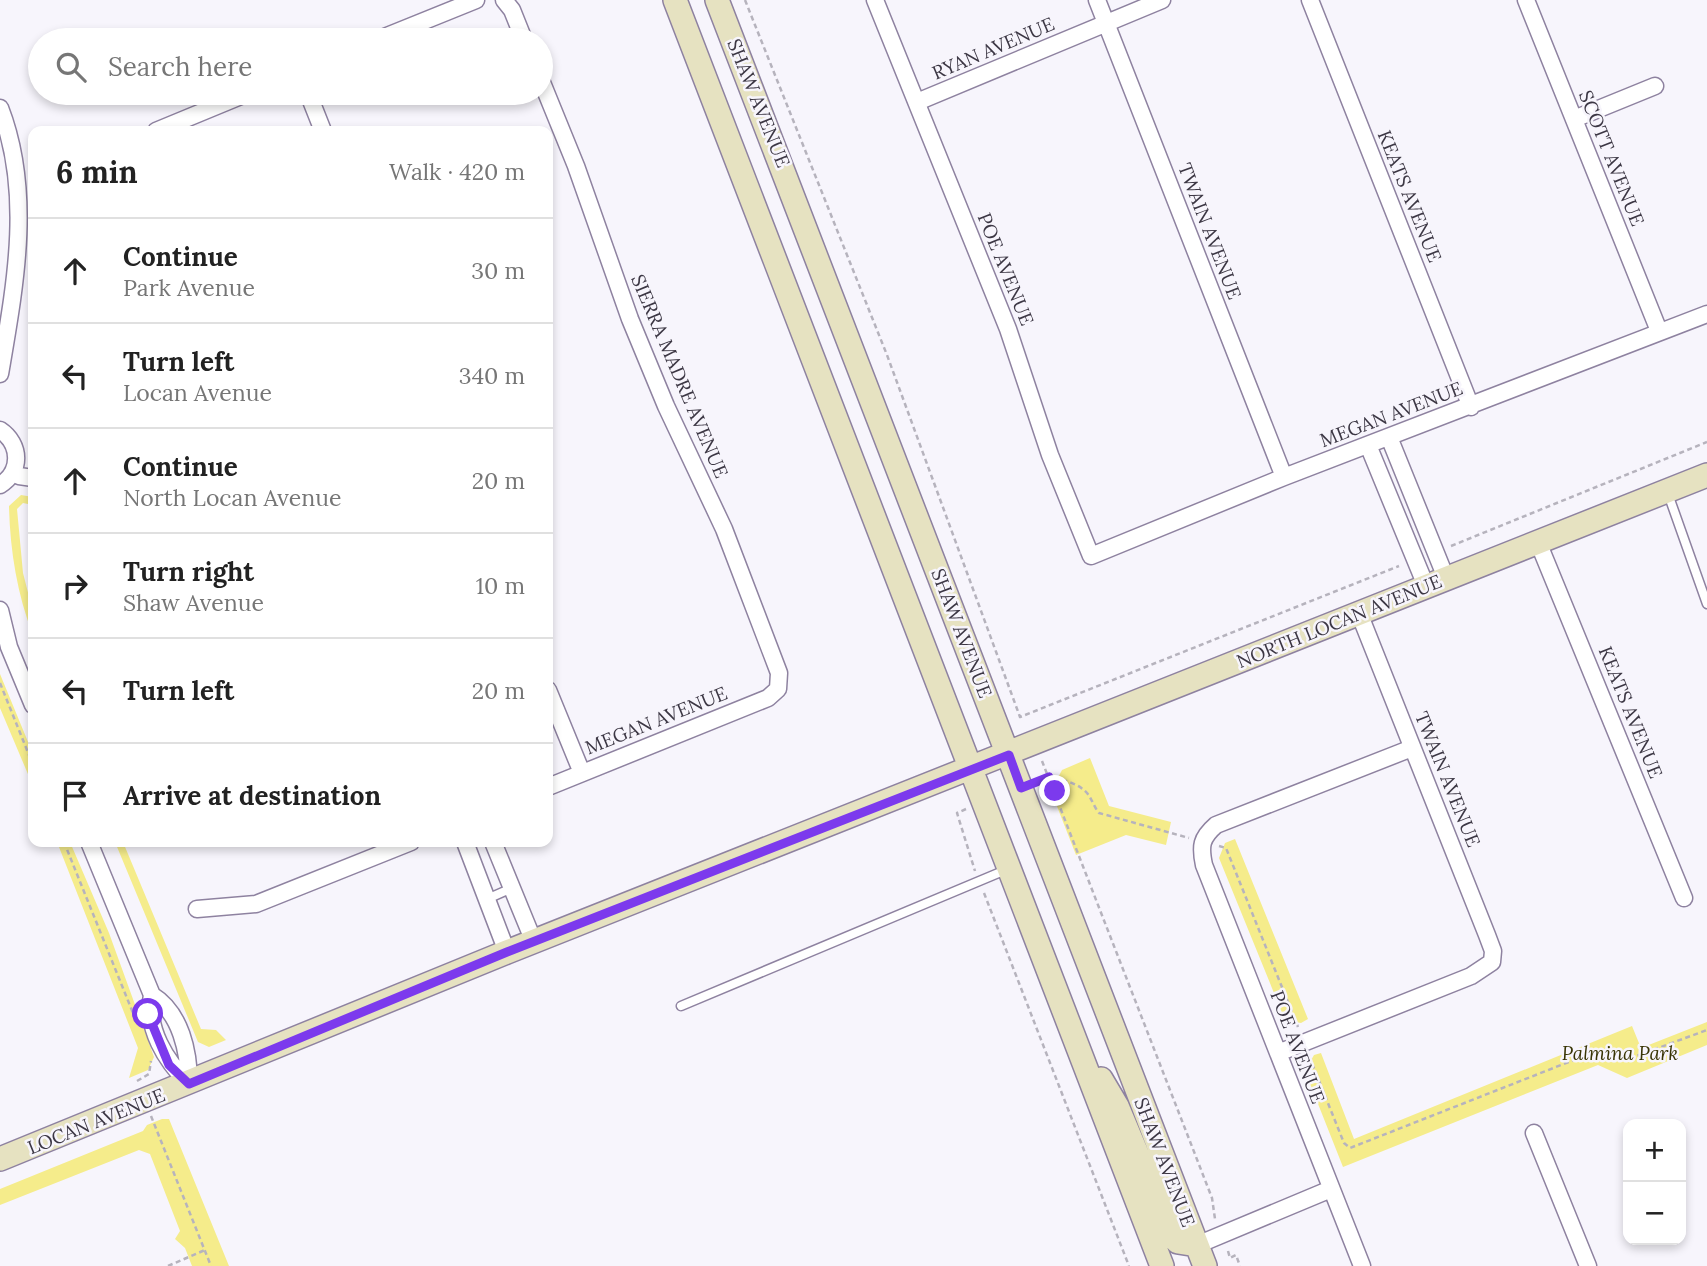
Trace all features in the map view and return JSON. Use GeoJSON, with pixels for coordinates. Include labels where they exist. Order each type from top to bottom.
{"type":"FeatureCollection","features":[{"type":"Feature","properties":{"kind":"main road","name":"SHAW AVENUE"},"geometry":{"type":"LineString","coordinates":[[675,0],[847,440],[1075,1044],[1163,1266]]}},
{"type":"Feature","properties":{"kind":"main road","name":"SHAW AVENUE"},"geometry":{"type":"LineString","coordinates":[[717,0],[1201,1255]]}},
{"type":"Feature","properties":{"kind":"main road","name":"NORTH LOCAN AVENUE"},"geometry":{"type":"LineString","coordinates":[[971,769],[1707,475]]}},
{"type":"Feature","properties":{"kind":"main road","name":"LOCAN AVENUE"},"geometry":{"type":"LineString","coordinates":[[0,1159],[146,1102],[507,952],[971,769]]}},
{"type":"Feature","properties":{"kind":"main road"},"geometry":{"type":"LineString","coordinates":[[1075,1044],[1116,1106],[1171,1235],[1201,1255]]}},
{"type":"Feature","properties":{"kind":"street"},"geometry":{"type":"LineString","coordinates":[[407,28],[476,0]]}},
{"type":"Feature","properties":{"kind":"street"},"geometry":{"type":"LineString","coordinates":[[504,0],[512,10],[519,28]]}},
{"type":"Feature","properties":{"kind":"street","name":"POE AVENUE"},"geometry":{"type":"LineString","coordinates":[[875,0],[1008,329],[1050,455],[1091,556]]}},
{"type":"Feature","properties":{"kind":"street","name":"TWAIN AVENUE"},"geometry":{"type":"LineString","coordinates":[[1097,0],[1284,477]]}},
{"type":"Feature","properties":{"kind":"street","name":"RYAN AVENUE"},"geometry":{"type":"LineString","coordinates":[[917,102],[1162,0]]}},
{"type":"Feature","properties":{"kind":"street","name":"KEATS AVENUE"},"geometry":{"type":"LineString","coordinates":[[1310,0],[1471,407]]}},
{"type":"Feature","properties":{"kind":"street","name":"SCOTT AVENUE"},"geometry":{"type":"LineString","coordinates":[[1526,0],[1659,331]]}},
{"type":"Feature","properties":{"kind":"street"},"geometry":{"type":"LineString","coordinates":[[1574,119],[1655,86]]}},
{"type":"Feature","properties":{"kind":"street"},"geometry":{"type":"LineString","coordinates":[[168,126],[219,105]]}},
{"type":"Feature","properties":{"kind":"street"},"geometry":{"type":"LineString","coordinates":[[313,105],[321,126]]}},
{"type":"Feature","properties":{"kind":"street","name":"SIERRA MADRE AVENUE"},"geometry":{"type":"LineString","coordinates":[[551,105],[666,406],[729,541],[779,673],[778,689]]}},
{"type":"Feature","properties":{"kind":"street"},"geometry":{"type":"LineString","coordinates":[[0,108],[10,134],[21,222],[0,374]]}},
{"type":"Feature","properties":{"kind":"street","name":"MEGAN AVENUE"},"geometry":{"type":"LineString","coordinates":[[1091,556],[1284,477],[1707,314]]}},
{"type":"Feature","properties":{"kind":"street"},"geometry":{"type":"LineString","coordinates":[[0,430],[16,449],[14,472],[0,485]]}},
{"type":"Feature","properties":{"kind":"street"},"geometry":{"type":"LineString","coordinates":[[1389,437],[1436,582]]}},
{"type":"Feature","properties":{"kind":"street"},"geometry":{"type":"LineString","coordinates":[[1368,445],[1436,582]]}},
{"type":"Feature","properties":{"kind":"street"},"geometry":{"type":"LineString","coordinates":[[16,449],[28,449]]}},
{"type":"Feature","properties":{"kind":"street"},"geometry":{"type":"LineString","coordinates":[[14,472],[28,477]]}},
{"type":"Feature","properties":{"kind":"street","name":"KEATS AVENUE"},"geometry":{"type":"LineString","coordinates":[[1538,542],[1684,898]]}},
{"type":"Feature","properties":{"kind":"street"},"geometry":{"type":"LineString","coordinates":[[0,610],[9,648],[28,693]]}},
{"type":"Feature","properties":{"kind":"street","name":"TWAIN AVENUE"},"geometry":{"type":"LineString","coordinates":[[1304,1042],[1471,976],[1492,962],[1493,951],[1487,935],[1359,613]]}},
{"type":"Feature","properties":{"kind":"street","name":"MEGAN AVENUE"},"geometry":{"type":"LineString","coordinates":[[553,785],[768,698],[778,689]]}},
{"type":"Feature","properties":{"kind":"street"},"geometry":{"type":"LineString","coordinates":[[553,702],[582,773]]}},
{"type":"Feature","properties":{"kind":"street"},"geometry":{"type":"LineString","coordinates":[[1201,842],[1216,825],[1412,748]]}},
{"type":"Feature","properties":{"kind":"street","name":"POE AVENUE"},"geometry":{"type":"LineString","coordinates":[[1201,842],[1204,865],[1362,1266]]}},
{"type":"Feature","properties":{"kind":"street"},"geometry":{"type":"LineString","coordinates":[[91,847],[152,995],[148,1014],[169,1065],[189,1084]]}},
{"type":"Feature","properties":{"kind":"street"},"geometry":{"type":"LineString","coordinates":[[467,847],[507,952]]}},
{"type":"Feature","properties":{"kind":"street"},"geometry":{"type":"LineString","coordinates":[[495,847],[534,942]]}},
{"type":"Feature","properties":{"kind":"street"},"geometry":{"type":"LineString","coordinates":[[197,909],[256,904],[373,849]]}},
{"type":"Feature","properties":{"kind":"street"},"geometry":{"type":"LineString","coordinates":[[1278,1053],[1304,1042]]}},
{"type":"Feature","properties":{"kind":"street"},"geometry":{"type":"LineString","coordinates":[[1534,1133],[1588,1266]]}},
{"type":"Feature","properties":{"kind":"street"},"geometry":{"type":"LineString","coordinates":[[1201,1255],[1221,1235],[1331,1189]]}},
{"type":"Feature","properties":{"kind":"lane"},"geometry":{"type":"LineString","coordinates":[[1667,491],[1707,604]]}},
{"type":"Feature","properties":{"kind":"lane"},"geometry":{"type":"LineString","coordinates":[[681,1006],[1008,869]]}},
{"type":"Feature","properties":{"kind":"lane"},"geometry":{"type":"LineString","coordinates":[[487,899],[512,888]]}},
{"type":"Feature","properties":{"kind":"path"},"geometry":{"type":"LineString","coordinates":[[745,0],[887,355],[1020,717],[1364,578],[1402,566]]}},
{"type":"Feature","properties":{"kind":"path"},"geometry":{"type":"LineString","coordinates":[[1451,546],[1707,442]]}},
{"type":"Feature","properties":{"kind":"path"},"geometry":{"type":"LineString","coordinates":[[0,683],[28,753]]}},
{"type":"Feature","properties":{"kind":"path"},"geometry":{"type":"LineString","coordinates":[[1049,777],[1212,1198],[1213,1214],[1221,1235],[1230,1258],[1236,1255],[1240,1266]]}},
{"type":"Feature","properties":{"kind":"path"},"geometry":{"type":"LineString","coordinates":[[1021,788],[1049,777],[1086,791],[1099,813],[1227,848],[1345,1143],[1350,1148],[1589,1054],[1601,1052],[1631,1058],[1707,1030]]}},
{"type":"Feature","properties":{"kind":"path"},"geometry":{"type":"LineString","coordinates":[[983,803],[957,813],[979,881],[1129,1266]]}},
{"type":"Feature","properties":{"kind":"path"},"geometry":{"type":"LineString","coordinates":[[66,847],[136,1018]]}},
{"type":"Feature","properties":{"kind":"path"},"geometry":{"type":"LineString","coordinates":[[151,1056],[149,1074],[137,1079],[211,1266]]}},
{"type":"Feature","properties":{"kind":"path"},"geometry":{"type":"LineString","coordinates":[[168,1266],[205,1250]]}},
{"type":"Feature","properties":{"kind":"green space"},"geometry":{"type":"Polygon","coordinates":[[[21,495],[28,496],[28,504],[23,503],[17,509],[23,573],[28,592],[28,622],[15,572],[9,506],[21,495]]]}},
{"type":"Feature","properties":{"kind":"green space"},"geometry":{"type":"Polygon","coordinates":[[[0,674],[28,742],[28,774],[0,708],[0,674]]]}},
{"type":"Feature","properties":{"kind":"green space"},"geometry":{"type":"Polygon","coordinates":[[[1090,758],[1109,806],[1171,822],[1166,845],[1126,835],[1076,855],[1051,791],[1062,770],[1090,758]]]}},
{"type":"Feature","properties":{"kind":"green space"},"geometry":{"type":"Polygon","coordinates":[[[1235,839],[1308,1019],[1301,1023],[1285,1020],[1219,858],[1225,843],[1235,839]]]}},
{"type":"Feature","properties":{"kind":"green space"},"geometry":{"type":"Polygon","coordinates":[[[59,847],[72,847],[109,933],[154,1057],[148,1070],[129,1078],[138,1048],[59,847]]]}},
{"type":"Feature","properties":{"kind":"green space"},"geometry":{"type":"Polygon","coordinates":[[[117,847],[125,847],[201,1029],[216,1030],[226,1040],[209,1047],[198,1042],[117,847]]]}},
{"type":"Feature","properties":{"kind":"green space","name":"Palmina Park"},"geometry":{"type":"Polygon","coordinates":[[[1707,1022],[1707,1045],[1627,1078],[1598,1065],[1343,1167],[1305,1071],[1314,1055],[1321,1053],[1354,1139],[1632,1026],[1641,1048],[1707,1022]]]}},
{"type":"Feature","properties":{"kind":"green space"},"geometry":{"type":"Polygon","coordinates":[[[169,1119],[229,1266],[192,1266],[185,1248],[175,1239],[180,1231],[150,1154],[139,1150],[0,1205],[0,1189],[143,1131],[147,1125],[169,1119]]]}},
{"type":"Feature","properties":{"kind":"route"},"geometry":{"type":"LineString","coordinates":[[148,1014],[169,1065],[189,1084],[507,952],[1009,755],[1021,788],[1049,777],[1055,791]]}}]}
